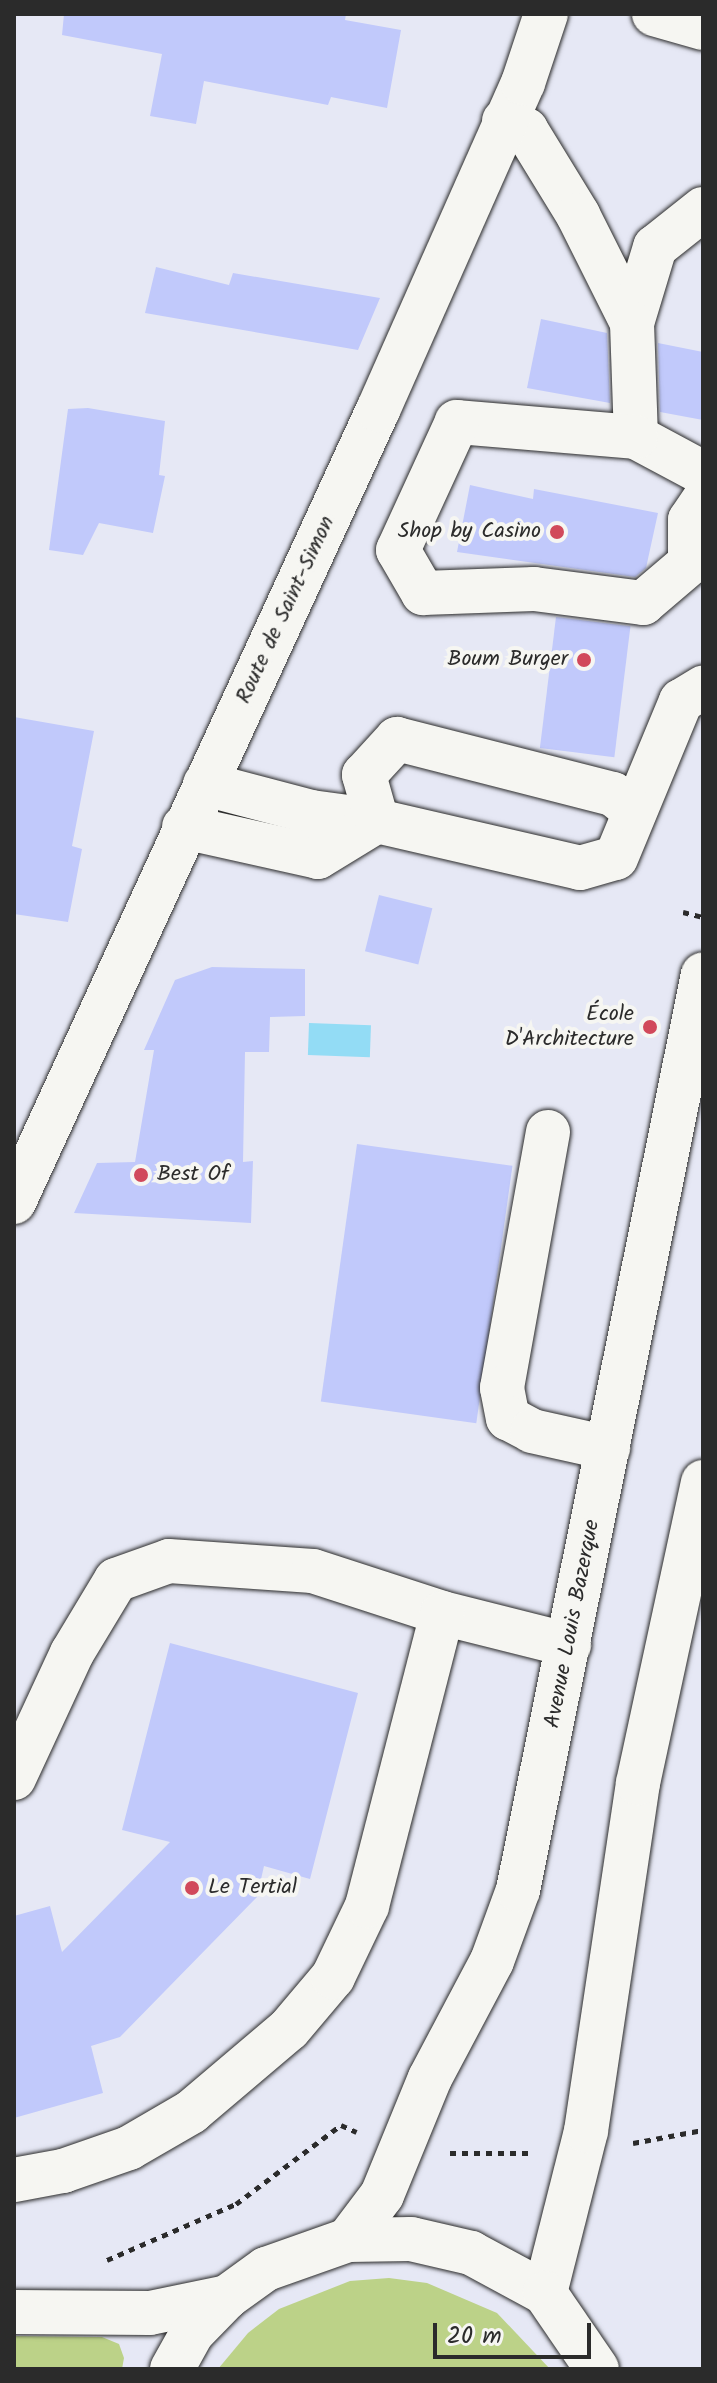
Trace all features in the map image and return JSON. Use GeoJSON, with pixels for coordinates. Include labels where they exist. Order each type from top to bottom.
{"type":"FeatureCollection","features":[{"type":"Feature","properties":{"kind":"main road","name":"Route de Saint-Simon"},"geometry":{"type":"LineString","coordinates":[[14,1202],[504,121],[545,14]]}},
{"type":"Feature","properties":{"kind":"main road"},"geometry":{"type":"LineString","coordinates":[[654,14],[703,28]]}},
{"type":"Feature","properties":{"kind":"main road"},"geometry":{"type":"LineString","coordinates":[[504,121],[526,130],[578,215],[632,323]]}},
{"type":"Feature","properties":{"kind":"main road"},"geometry":{"type":"LineString","coordinates":[[636,437],[632,323],[655,247],[703,209]]}},
{"type":"Feature","properties":{"kind":"main road"},"geometry":{"type":"LineString","coordinates":[[703,473],[636,437],[457,422],[398,550],[423,593],[534,589],[643,603],[690,563],[690,520],[703,501]]}},
{"type":"Feature","properties":{"kind":"main road"},"geometry":{"type":"LineString","coordinates":[[205,784],[311,812],[377,821],[580,868],[616,858],[681,701],[703,688]]}},
{"type":"Feature","properties":{"kind":"main road"},"geometry":{"type":"LineString","coordinates":[[377,821],[364,775],[397,739],[613,794],[635,812]]}},
{"type":"Feature","properties":{"kind":"main road"},"geometry":{"type":"LineString","coordinates":[[184,827],[318,857],[377,821]]}},
{"type":"Feature","properties":{"kind":"main road","name":"Avenue Louis Bazerque"},"geometry":{"type":"LineString","coordinates":[[348,2240],[382,2195],[430,2078],[492,1961],[518,1890],[703,974]]}},
{"type":"Feature","properties":{"kind":"main road"},"geometry":{"type":"LineString","coordinates":[[548,1132],[502,1388],[508,1418],[532,1431],[608,1448]]}},
{"type":"Feature","properties":{"kind":"main road"},"geometry":{"type":"LineString","coordinates":[[545,2293],[579,2154],[638,1783],[703,1482]]}},
{"type":"Feature","properties":{"kind":"main road"},"geometry":{"type":"LineString","coordinates":[[14,1778],[72,1653],[116,1580],[169,1561],[313,1571],[442,1613],[569,1645]]}},
{"type":"Feature","properties":{"kind":"main road"},"geometry":{"type":"LineString","coordinates":[[14,2180],[63,2171],[129,2148],[191,2112],[289,2029],[333,1977],[367,1906],[442,1613]]}},
{"type":"Feature","properties":{"kind":"main road"},"geometry":{"type":"LineString","coordinates":[[172,2369],[192,2333],[227,2297],[266,2269],[305,2251],[348,2240],[411,2239],[471,2253],[545,2293],[597,2369]]}},
{"type":"Feature","properties":{"kind":"main road"},"geometry":{"type":"LineString","coordinates":[[14,2312],[150,2313],[227,2297]]}},
{"type":"Feature","properties":{"kind":"path"},"geometry":{"type":"LineString","coordinates":[[683,912],[703,917]]}},
{"type":"Feature","properties":{"kind":"path"},"geometry":{"type":"LineString","coordinates":[[101,2262],[128,2255],[236,2204],[341,2125],[401,2152],[579,2154],[703,2130]]}},
{"type":"Feature","properties":{"kind":"green space"},"geometry":{"type":"Polygon","coordinates":[[[389,2278],[427,2283],[497,2313],[550,2369],[218,2369],[248,2333],[279,2309],[350,2281],[389,2278]]]}},
{"type":"Feature","properties":{"kind":"green space"},"geometry":{"type":"Polygon","coordinates":[[[14,2336],[102,2337],[119,2344],[124,2358],[122,2369],[14,2369],[14,2336]]]}},
{"type":"Feature","properties":{"kind":"water"},"geometry":{"type":"Polygon","coordinates":[[[309,1023],[371,1025],[370,1057],[308,1055],[309,1023]]]}},
{"type":"Feature","properties":{"kind":"building"},"geometry":{"type":"Polygon","coordinates":[[[64,14],[346,14],[345,20],[401,30],[387,108],[331,97],[328,105],[204,81],[196,124],[150,116],[162,54],[62,35],[64,14]]]}},
{"type":"Feature","properties":{"kind":"building"},"geometry":{"type":"Polygon","coordinates":[[[156,267],[229,285],[233,273],[380,298],[358,350],[145,313],[156,267]]]}},
{"type":"Feature","properties":{"kind":"building"},"geometry":{"type":"Polygon","coordinates":[[[541,319],[607,333],[610,403],[527,388],[541,319]]]}},
{"type":"Feature","properties":{"kind":"building"},"geometry":{"type":"Polygon","coordinates":[[[658,343],[703,352],[703,420],[660,412],[658,343]]]}},
{"type":"Feature","properties":{"kind":"building"},"geometry":{"type":"Polygon","coordinates":[[[88,408],[165,421],[159,475],[165,476],[153,533],[99,523],[83,555],[49,550],[68,409],[88,408]]]}},
{"type":"Feature","properties":{"kind":"building","name":"Shop by Casino"},"geometry":{"type":"Polygon","coordinates":[[[470,485],[533,499],[534,489],[658,513],[646,568],[635,577],[457,552],[470,485]]]}},
{"type":"Feature","properties":{"kind":"building","name":"Boum Burger"},"geometry":{"type":"Polygon","coordinates":[[[556,617],[630,626],[614,757],[540,748],[556,617]]]}},
{"type":"Feature","properties":{"kind":"building"},"geometry":{"type":"Polygon","coordinates":[[[14,717],[94,731],[72,846],[82,849],[68,922],[14,914],[14,717]]]}},
{"type":"Feature","properties":{"kind":"building"},"geometry":{"type":"Polygon","coordinates":[[[379,895],[432,908],[418,965],[365,951],[379,895]]]}},
{"type":"Feature","properties":{"kind":"building"},"geometry":{"type":"Polygon","coordinates":[[[212,967],[305,969],[305,1016],[270,1017],[269,1052],[245,1052],[243,1162],[253,1161],[251,1223],[74,1213],[97,1163],[135,1162],[154,1050],[144,1050],[175,980],[212,967]]]}},
{"type":"Feature","properties":{"kind":"building"},"geometry":{"type":"Polygon","coordinates":[[[357,1144],[512,1166],[476,1423],[321,1401],[357,1144]]]}},
{"type":"Feature","properties":{"kind":"building","name":"Le Tertial"},"geometry":{"type":"Polygon","coordinates":[[[170,1643],[358,1693],[310,1879],[264,1866],[257,1897],[120,2037],[91,2046],[103,2093],[14,2118],[14,1916],[50,1906],[62,1952],[170,1842],[122,1830],[170,1643]]]}},
{"type":"Feature","properties":{"kind":"place","name":"Shop by Casino"},"geometry":{"type":"Point","coordinates":[557,532]}},
{"type":"Feature","properties":{"kind":"place","name":"Boum Burger"},"geometry":{"type":"Point","coordinates":[584,660]}},
{"type":"Feature","properties":{"kind":"place","name":"École D'Architecture"},"geometry":{"type":"Point","coordinates":[650,1027]}},
{"type":"Feature","properties":{"kind":"place","name":"Best Of"},"geometry":{"type":"Point","coordinates":[141,1175]}},
{"type":"Feature","properties":{"kind":"place","name":"Le Tertial"},"geometry":{"type":"Point","coordinates":[192,1888]}}]}
